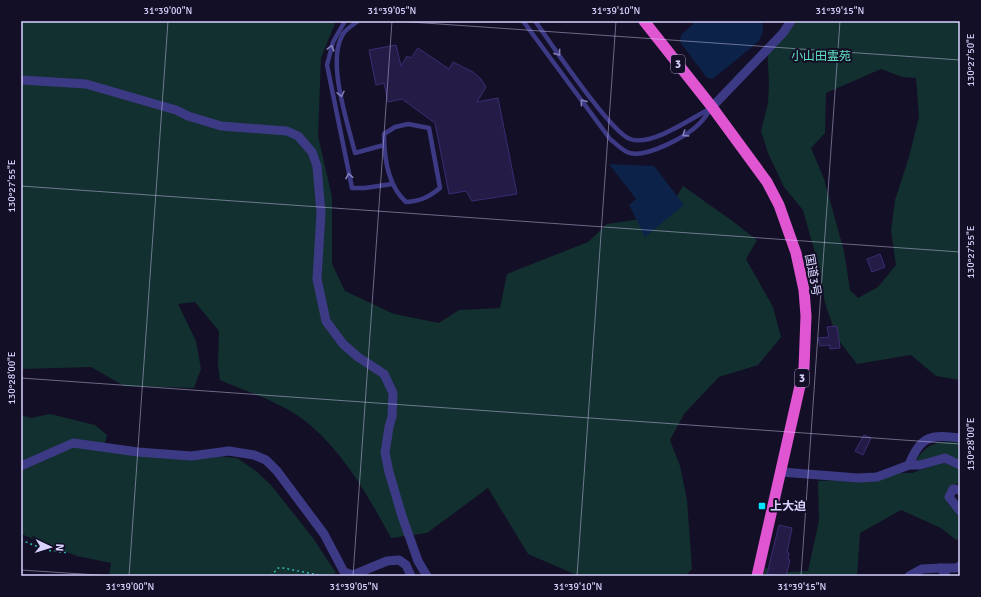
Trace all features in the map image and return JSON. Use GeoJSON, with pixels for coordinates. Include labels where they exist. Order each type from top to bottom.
{"type":"FeatureCollection","features":[{"type":"Feature","properties":{"kind":"highway","name":"国道3号"},"geometry":{"type":"LineString","coordinates":[[644,21],[712,107],[753,162],[779,205],[796,253],[804,290],[806,340],[804,368],[757,576]]}},
{"type":"Feature","properties":{"kind":"street"},"geometry":{"type":"LineString","coordinates":[[712,107],[783,33],[791,21]]}},
{"type":"Feature","properties":{"kind":"street"},"geometry":{"type":"LineString","coordinates":[[21,80],[86,84],[176,110],[188,116],[221,126],[287,131],[298,136],[312,152],[316,166],[320,213],[318,280],[326,321],[343,344],[358,357],[384,374],[393,393],[392,417],[385,453],[386,459],[402,516],[418,561],[427,576]]}},
{"type":"Feature","properties":{"kind":"street"},"geometry":{"type":"LineString","coordinates":[[909,465],[922,442],[929,437],[938,435],[960,438]]}},
{"type":"Feature","properties":{"kind":"street"},"geometry":{"type":"LineString","coordinates":[[21,466],[74,443],[138,452],[191,456],[229,451],[254,455],[266,460],[277,471],[324,534],[344,572],[353,575],[387,561],[399,560],[406,565],[410,576]]}},
{"type":"Feature","properties":{"kind":"street"},"geometry":{"type":"LineString","coordinates":[[781,472],[858,478],[877,476],[909,465],[920,466],[945,458],[960,465]]}},
{"type":"Feature","properties":{"kind":"street"},"geometry":{"type":"LineString","coordinates":[[958,488],[949,498],[960,511]]}},
{"type":"Feature","properties":{"kind":"street"},"geometry":{"type":"LineString","coordinates":[[910,576],[922,569],[956,568],[960,566]]}},
{"type":"Feature","properties":{"kind":"street"},"geometry":{"type":"LineString","coordinates":[[941,568],[946,576]]}},
{"type":"Feature","properties":{"kind":"lane"},"geometry":{"type":"LineString","coordinates":[[345,21],[333,42],[327,65],[352,188],[365,188],[392,184]]}},
{"type":"Feature","properties":{"kind":"lane"},"geometry":{"type":"LineString","coordinates":[[358,21],[342,35],[337,56],[336,73],[355,154],[384,145]]}},
{"type":"Feature","properties":{"kind":"lane"},"geometry":{"type":"LineString","coordinates":[[523,21],[610,139],[628,153],[642,153],[652,150],[678,138],[700,124],[712,107]]}},
{"type":"Feature","properties":{"kind":"lane"},"geometry":{"type":"LineString","coordinates":[[535,21],[612,125],[630,139],[644,140],[660,135],[712,107]]}},
{"type":"Feature","properties":{"kind":"lane"},"geometry":{"type":"LineString","coordinates":[[408,124],[429,128],[440,188],[431,196],[419,201],[406,202],[398,194],[392,184],[384,145],[384,134],[395,127],[408,124]]}},
{"type":"Feature","properties":{"kind":"path"},"geometry":{"type":"LineString","coordinates":[[21,540],[46,550],[69,553]]}},
{"type":"Feature","properties":{"kind":"path"},"geometry":{"type":"LineString","coordinates":[[270,576],[278,568],[324,576]]}},
{"type":"Feature","properties":{"kind":"green space"},"geometry":{"type":"Polygon","coordinates":[[[21,21],[336,21],[321,58],[318,136],[332,197],[332,264],[345,291],[394,314],[439,323],[459,310],[500,308],[507,274],[588,242],[607,224],[641,219],[670,208],[683,186],[757,240],[746,259],[773,307],[781,337],[758,365],[719,377],[684,414],[670,440],[680,466],[687,500],[692,569],[685,576],[579,576],[528,554],[488,488],[427,533],[391,538],[370,500],[345,462],[315,429],[298,416],[279,405],[220,380],[218,365],[219,331],[195,302],[178,304],[196,341],[201,369],[194,388],[124,386],[91,367],[21,369],[21,21]]]}},
{"type":"Feature","properties":{"kind":"green space","name":"小山田霊苑"},"geometry":{"type":"Polygon","coordinates":[[[786,21],[960,21],[960,380],[936,376],[911,355],[857,364],[837,338],[825,303],[819,267],[803,210],[784,187],[768,153],[761,131],[768,103],[769,83],[767,47],[778,35],[786,21]],[[881,69],[826,93],[825,133],[811,148],[824,179],[844,251],[850,290],[858,298],[878,287],[896,265],[891,231],[895,200],[909,157],[919,117],[916,78],[902,77],[881,69]]]}},
{"type":"Feature","properties":{"kind":"green space"},"geometry":{"type":"Polygon","coordinates":[[[50,414],[95,425],[107,435],[104,446],[237,458],[256,471],[271,485],[313,538],[336,573],[328,576],[109,576],[111,563],[77,556],[21,534],[21,415],[31,418],[50,414]]]}},
{"type":"Feature","properties":{"kind":"green space"},"geometry":{"type":"Polygon","coordinates":[[[950,441],[960,443],[960,461],[920,463],[916,460],[926,448],[934,444],[950,441]]]}},
{"type":"Feature","properties":{"kind":"green space"},"geometry":{"type":"Polygon","coordinates":[[[944,462],[960,467],[960,482],[950,488],[947,502],[960,516],[960,538],[956,540],[941,528],[901,510],[860,533],[857,576],[763,576],[765,568],[789,572],[808,571],[819,521],[818,481],[864,479],[897,473],[912,473],[944,462]]]}},
{"type":"Feature","properties":{"kind":"water"},"geometry":{"type":"Polygon","coordinates":[[[696,21],[761,21],[763,32],[758,42],[713,79],[707,78],[680,42],[681,35],[696,21]]]}},
{"type":"Feature","properties":{"kind":"water"},"geometry":{"type":"Polygon","coordinates":[[[609,164],[654,166],[684,205],[645,237],[629,205],[636,199],[609,164]]]}},
{"type":"Feature","properties":{"kind":"building"},"geometry":{"type":"Polygon","coordinates":[[[396,45],[401,66],[407,56],[411,58],[418,48],[449,69],[453,62],[473,72],[481,79],[486,87],[477,102],[498,98],[517,194],[472,201],[466,191],[449,194],[435,123],[402,99],[388,102],[384,83],[376,85],[369,50],[396,45]]]}},
{"type":"Feature","properties":{"kind":"building"},"geometry":{"type":"Polygon","coordinates":[[[880,254],[885,267],[872,272],[867,259],[880,254]]]}},
{"type":"Feature","properties":{"kind":"building"},"geometry":{"type":"Polygon","coordinates":[[[837,326],[840,348],[830,349],[830,345],[820,346],[818,338],[829,337],[827,327],[837,326]]]}},
{"type":"Feature","properties":{"kind":"building"},"geometry":{"type":"Polygon","coordinates":[[[864,435],[871,438],[863,455],[855,451],[864,435]]]}},
{"type":"Feature","properties":{"kind":"building"},"geometry":{"type":"Polygon","coordinates":[[[779,525],[792,528],[787,552],[789,553],[788,559],[790,560],[786,576],[767,574],[779,525]]]}},
{"type":"Feature","properties":{"kind":"place","name":"上大迫"},"geometry":{"type":"Point","coordinates":[762,506]}}]}
